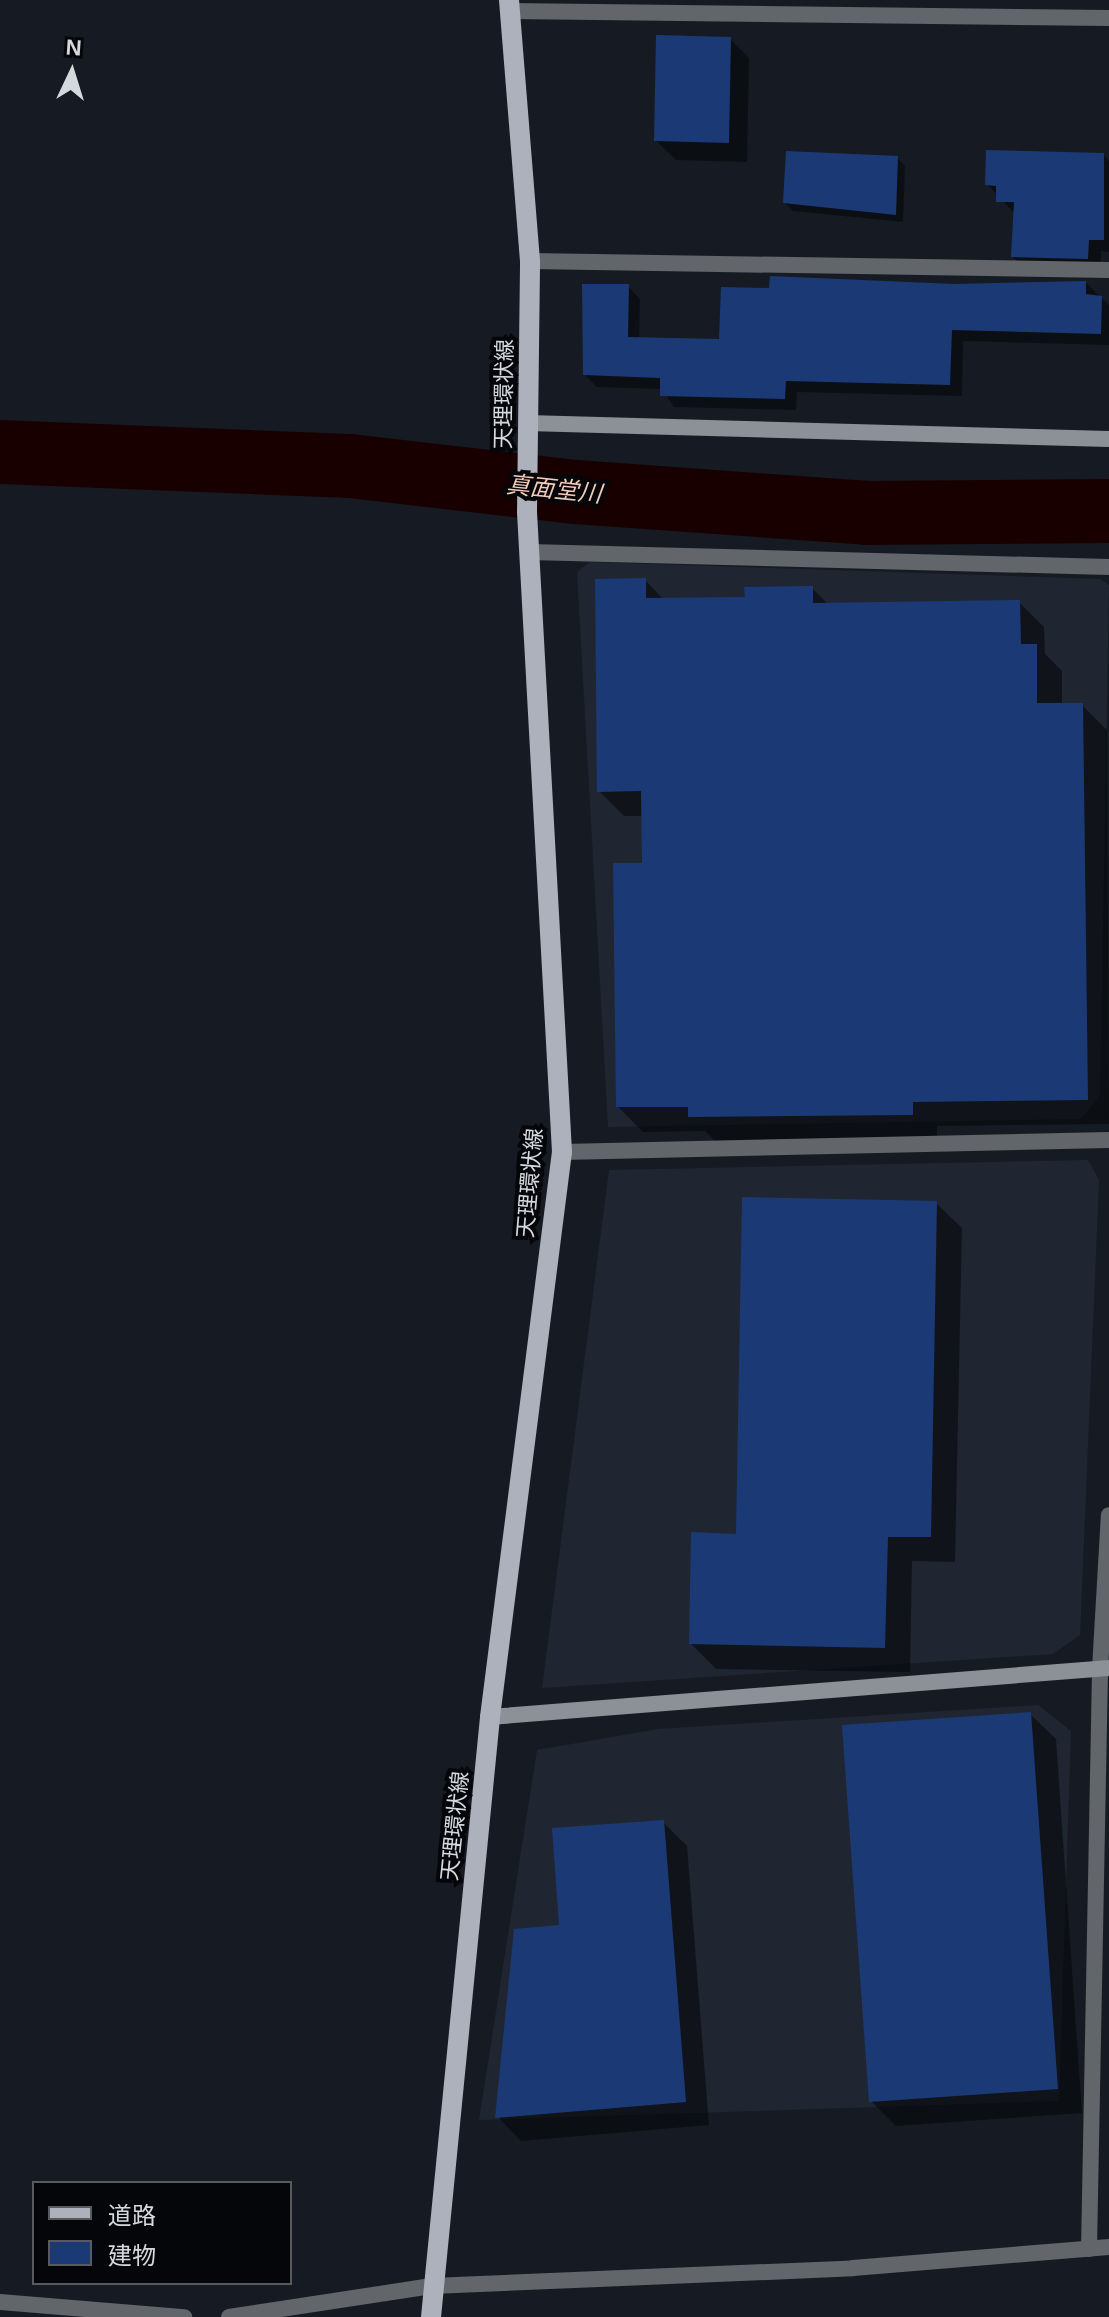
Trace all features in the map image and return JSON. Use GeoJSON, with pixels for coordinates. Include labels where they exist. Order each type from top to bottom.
{"type":"FeatureCollection","features":[{"type":"Feature","properties":{"kind":"main road","name":"天理環状線"},"geometry":{"type":"LineString","coordinates":[[431,2317],[490,1717],[562,1152],[527,512],[530,261],[509,5]]}},
{"type":"Feature","properties":{"kind":"street"},"geometry":{"type":"LineString","coordinates":[[509,5],[1109,18]]}},
{"type":"Feature","properties":{"kind":"street"},"geometry":{"type":"LineString","coordinates":[[530,261],[1109,270]]}},
{"type":"Feature","properties":{"kind":"street"},"geometry":{"type":"LineString","coordinates":[[527,434],[1109,439]]}},
{"type":"Feature","properties":{"kind":"street"},"geometry":{"type":"LineString","coordinates":[[529,552],[1109,567]]}},
{"type":"Feature","properties":{"kind":"street"},"geometry":{"type":"LineString","coordinates":[[562,1152],[1109,1140]]}},
{"type":"Feature","properties":{"kind":"street"},"geometry":{"type":"LineString","coordinates":[[1089,2249],[1109,1515]]}},
{"type":"Feature","properties":{"kind":"street"},"geometry":{"type":"LineString","coordinates":[[490,1717],[1105,1669]]}},
{"type":"Feature","properties":{"kind":"street"},"geometry":{"type":"LineString","coordinates":[[229,2317],[432,2286],[853,2268],[1109,2247]]}},
{"type":"Feature","properties":{"kind":"street"},"geometry":{"type":"LineString","coordinates":[[0,2302],[184,2317]]}},
{"type":"Feature","properties":{"kind":"shaded area"},"geometry":{"type":"Polygon","coordinates":[[[590,562],[1101,579],[1109,585],[1100,1095],[1081,1119],[608,1127],[577,572],[590,562]]]}},
{"type":"Feature","properties":{"kind":"shaded area"},"geometry":{"type":"Polygon","coordinates":[[[1088,1160],[1099,1180],[1080,1635],[1053,1654],[542,1688],[609,1170],[1088,1160]]]}},
{"type":"Feature","properties":{"kind":"shaded area"},"geometry":{"type":"Polygon","coordinates":[[[1038,1705],[1071,1731],[1059,2101],[479,2120],[537,1750],[658,1729],[1038,1705]]]}},
{"type":"Feature","properties":{"kind":"building"},"geometry":{"type":"Polygon","coordinates":[[[656,35],[731,37],[729,143],[654,141],[656,35]]]}},
{"type":"Feature","properties":{"kind":"building"},"geometry":{"type":"Polygon","coordinates":[[[986,150],[1104,153],[1104,240],[1089,240],[1088,259],[1011,257],[1014,202],[996,202],[996,186],[985,185],[986,150]]]}},
{"type":"Feature","properties":{"kind":"building"},"geometry":{"type":"Polygon","coordinates":[[[786,151],[898,156],[896,215],[783,203],[786,151]]]}},
{"type":"Feature","properties":{"kind":"building"},"geometry":{"type":"Polygon","coordinates":[[[770,276],[954,284],[1086,281],[1086,294],[1102,296],[1101,334],[952,330],[950,385],[786,381],[785,399],[660,396],[660,378],[583,375],[582,284],[629,284],[628,337],[719,339],[721,287],[769,288],[770,276]]]}},
{"type":"Feature","properties":{"kind":"building"},"geometry":{"type":"Polygon","coordinates":[[[646,578],[646,598],[745,597],[744,587],[813,586],[813,603],[1020,600],[1021,644],[1037,644],[1037,703],[1083,703],[1088,1100],[913,1102],[913,1115],[688,1117],[688,1107],[616,1107],[613,863],[642,863],[641,791],[597,792],[595,579],[646,578]]]}},
{"type":"Feature","properties":{"kind":"building"},"geometry":{"type":"Polygon","coordinates":[[[742,1197],[937,1201],[931,1537],[888,1537],[885,1648],[689,1644],[691,1532],[736,1534],[742,1197]]]}},
{"type":"Feature","properties":{"kind":"building"},"geometry":{"type":"Polygon","coordinates":[[[1031,1712],[1058,2089],[869,2102],[842,1725],[1031,1712]]]}},
{"type":"Feature","properties":{"kind":"building"},"geometry":{"type":"Polygon","coordinates":[[[664,1820],[686,2102],[495,2118],[514,1929],[559,1925],[552,1828],[664,1820]]]}},
{"type":"Feature","properties":{"kind":"waterway","name":"真面堂川"},"geometry":{"type":"LineString","coordinates":[[0,452],[350,466],[576,492],[867,513],[1109,511]]}}]}
